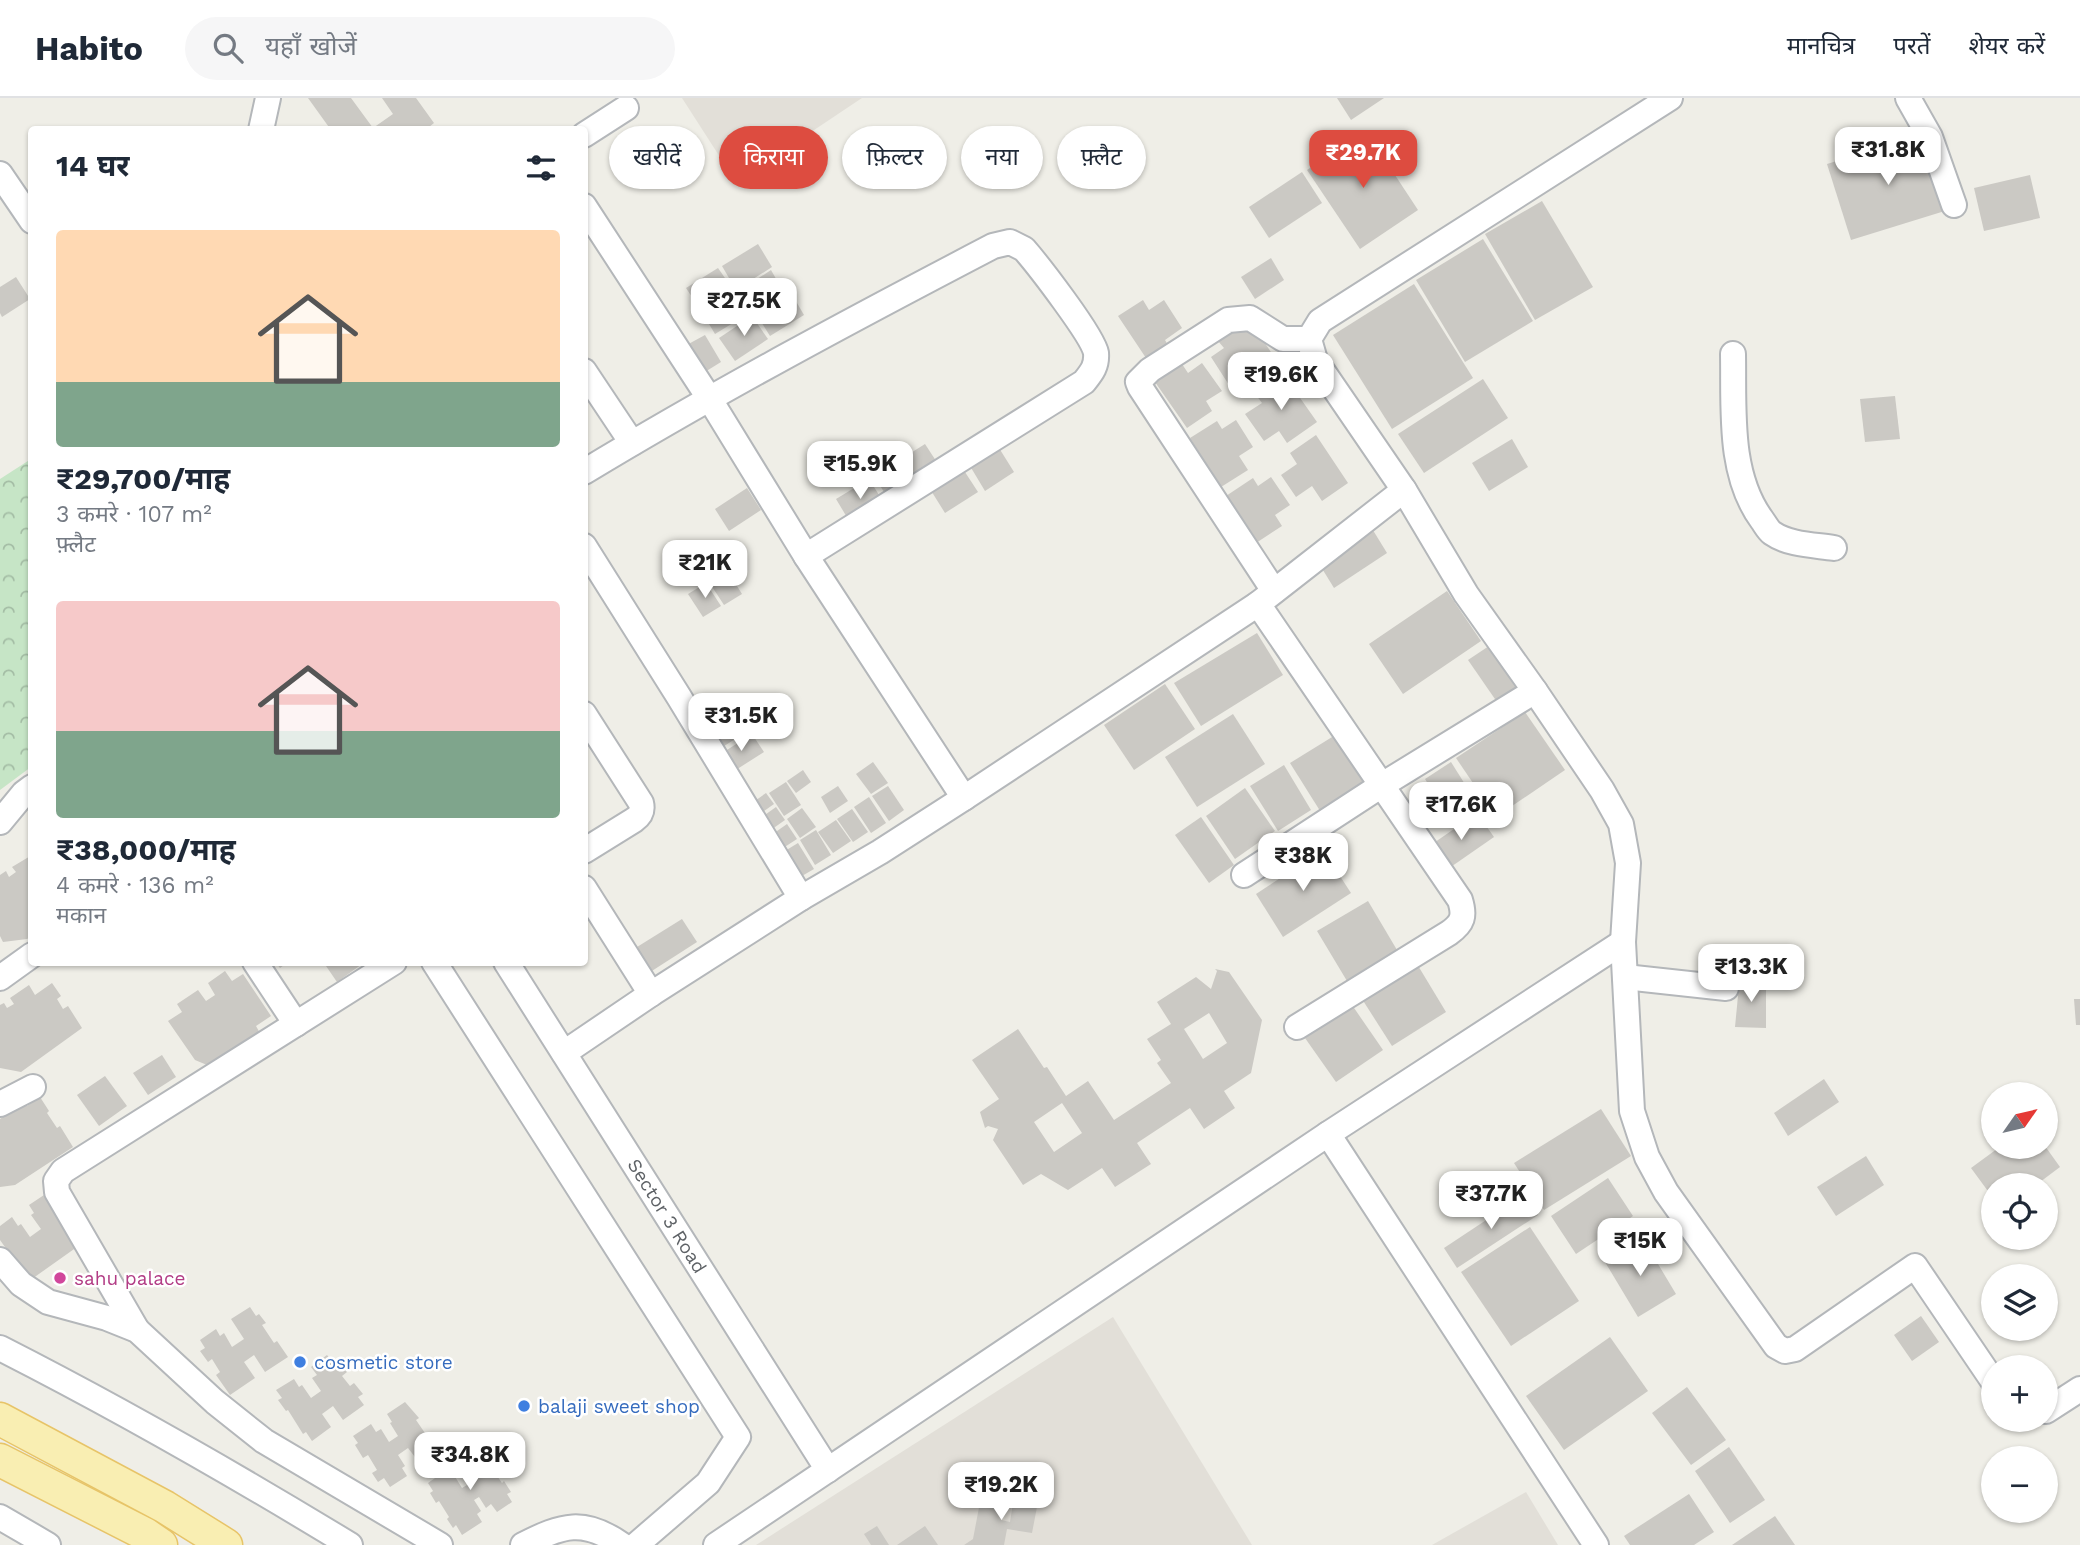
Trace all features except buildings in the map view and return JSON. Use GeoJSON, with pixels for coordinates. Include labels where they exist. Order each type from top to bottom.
{"type":"FeatureCollection","features":[{"type":"Feature","properties":{"kind":"main road"},"geometry":{"type":"LineString","coordinates":[[0,1419],[164,1507],[226,1545]]}},
{"type":"Feature","properties":{"kind":"main road"},"geometry":{"type":"LineString","coordinates":[[0,1460],[162,1545]]}},
{"type":"Feature","properties":{"kind":"street"},"geometry":{"type":"LineString","coordinates":[[262,126],[268,98]]}},
{"type":"Feature","properties":{"kind":"street"},"geometry":{"type":"LineString","coordinates":[[1670,98],[1320,321],[1309,339],[1315,360],[1404,490],[1466,594],[1602,790],[1620,824],[1628,863],[1623,942],[1632,1111],[1647,1157],[1666,1192],[1776,1346],[1785,1351],[1796,1349],[1915,1266],[1981,1363]]}},
{"type":"Feature","properties":{"kind":"street"},"geometry":{"type":"LineString","coordinates":[[1908,98],[1930,137],[1954,205]]}},
{"type":"Feature","properties":{"kind":"street"},"geometry":{"type":"LineString","coordinates":[[588,132],[626,108]]}},
{"type":"Feature","properties":{"kind":"street"},"geometry":{"type":"LineString","coordinates":[[0,174],[28,215]]}},
{"type":"Feature","properties":{"kind":"street"},"geometry":{"type":"LineString","coordinates":[[588,212],[709,398],[806,556],[964,798]]}},
{"type":"Feature","properties":{"kind":"street"},"geometry":{"type":"LineString","coordinates":[[588,470],[709,398],[993,246],[1010,242],[1024,249],[1087,334],[1096,350],[1096,367],[1084,382],[806,556]]}},
{"type":"Feature","properties":{"kind":"street"},"geometry":{"type":"LineString","coordinates":[[1297,1027],[1449,933],[1460,925],[1464,914],[1460,900],[1382,785],[1138,382],[1150,369],[1228,320],[1250,318],[1283,339],[1309,339]]}},
{"type":"Feature","properties":{"kind":"street"},"geometry":{"type":"LineString","coordinates":[[1732,354],[1737,459],[1745,488],[1756,511],[1772,533],[1794,542],[1834,548]]}},
{"type":"Feature","properties":{"kind":"street"},"geometry":{"type":"LineString","coordinates":[[588,377],[632,443]]}},
{"type":"Feature","properties":{"kind":"street"},"geometry":{"type":"LineString","coordinates":[[564,1053],[801,898],[880,852],[964,798],[1266,597],[1404,490]]}},
{"type":"Feature","properties":{"kind":"street"},"geometry":{"type":"LineString","coordinates":[[588,552],[801,898]]}},
{"type":"Feature","properties":{"kind":"street"},"geometry":{"type":"LineString","coordinates":[[1244,875],[1382,785],[1535,691]]}},
{"type":"Feature","properties":{"kind":"street"},"geometry":{"type":"LineString","coordinates":[[588,720],[643,809],[635,820],[588,849]]}},
{"type":"Feature","properties":{"kind":"street"},"geometry":{"type":"LineString","coordinates":[[0,822],[28,790]]}},
{"type":"Feature","properties":{"kind":"street"},"geometry":{"type":"LineString","coordinates":[[588,894],[651,994]]}},
{"type":"Feature","properties":{"kind":"street"},"geometry":{"type":"LineString","coordinates":[[716,1545],[1328,1134],[1623,942]]}},
{"type":"Feature","properties":{"kind":"street"},"geometry":{"type":"LineString","coordinates":[[0,978],[28,958]]}},
{"type":"Feature","properties":{"kind":"street"},"geometry":{"type":"LineString","coordinates":[[257,966],[296,1024]]}},
{"type":"Feature","properties":{"kind":"street"},"geometry":{"type":"LineString","coordinates":[[388,966],[63,1171],[56,1181],[57,1192],[137,1330],[215,1402],[264,1441],[440,1545]]}},
{"type":"Feature","properties":{"kind":"street"},"geometry":{"type":"LineString","coordinates":[[437,966],[738,1437],[708,1483],[636,1545]]}},
{"type":"Feature","properties":{"kind":"street","name":"Sector 3 Road"},"geometry":{"type":"LineString","coordinates":[[509,966],[828,1470]]}},
{"type":"Feature","properties":{"kind":"street"},"geometry":{"type":"LineString","coordinates":[[1625,977],[1726,988]]}},
{"type":"Feature","properties":{"kind":"street"},"geometry":{"type":"LineString","coordinates":[[0,1104],[33,1087]]}},
{"type":"Feature","properties":{"kind":"street"},"geometry":{"type":"LineString","coordinates":[[1328,1134],[1596,1545]]}},
{"type":"Feature","properties":{"kind":"street"},"geometry":{"type":"LineString","coordinates":[[0,1260],[21,1284],[48,1302],[107,1318],[137,1330]]}},
{"type":"Feature","properties":{"kind":"street"},"geometry":{"type":"LineString","coordinates":[[0,1348],[96,1397],[222,1468],[349,1545]]}},
{"type":"Feature","properties":{"kind":"street"},"geometry":{"type":"LineString","coordinates":[[2058,1403],[2080,1389]]}},
{"type":"Feature","properties":{"kind":"street"},"geometry":{"type":"LineString","coordinates":[[0,1517],[48,1545]]}},
{"type":"Feature","properties":{"kind":"street"},"geometry":{"type":"LineString","coordinates":[[523,1545],[546,1533],[570,1527],[592,1528],[622,1545]]}},
{"type":"Feature","properties":{"kind":"shaded area"},"geometry":{"type":"Polygon","coordinates":[[[682,98],[862,98],[820,126],[719,126],[719,156],[705,134],[705,126],[700,126],[682,98]]]}},
{"type":"Feature","properties":{"kind":"shaded area"},"geometry":{"type":"Polygon","coordinates":[[[1113,1317],[1252,1545],[756,1545],[1113,1317]]]}},
{"type":"Feature","properties":{"kind":"shaded area"},"geometry":{"type":"Polygon","coordinates":[[[1526,1492],[1558,1545],[1432,1545],[1526,1492]]]}},
{"type":"Feature","properties":{"kind":"green space"},"geometry":{"type":"Polygon","coordinates":[[[28,461],[28,769],[0,790],[0,479],[28,461]]]}},
{"type":"Feature","properties":{"kind":"place","name":"sahu palace"},"geometry":{"type":"Point","coordinates":[60,1278]}},
{"type":"Feature","properties":{"kind":"place","name":"cosmetic store"},"geometry":{"type":"Point","coordinates":[300,1362]}},
{"type":"Feature","properties":{"kind":"place","name":"balaji sweet shop"},"geometry":{"type":"Point","coordinates":[524,1406]}}]}
